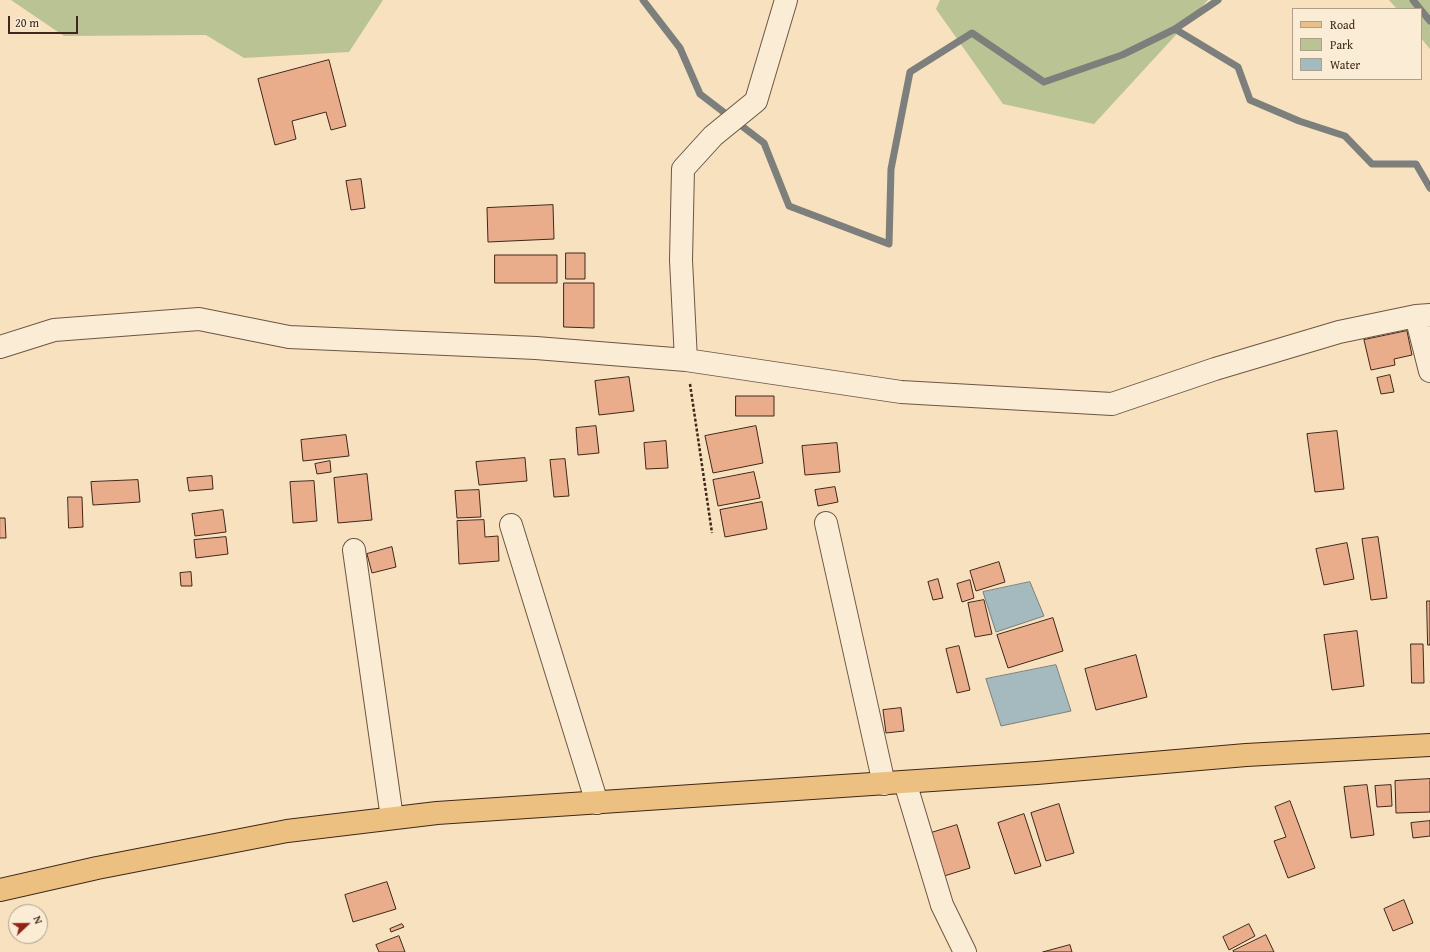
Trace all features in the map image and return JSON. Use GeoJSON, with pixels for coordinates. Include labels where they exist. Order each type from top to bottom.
{"type":"FeatureCollection","features":[{"type":"Feature","properties":{"kind":"main road"},"geometry":{"type":"LineString","coordinates":[[0,890],[97,868],[287,831],[437,813],[1045,773],[1246,755],[1430,745]]}},
{"type":"Feature","properties":{"kind":"street"},"geometry":{"type":"LineString","coordinates":[[686,360],[682,260],[683,169],[713,136],[756,101],[786,0]]}},
{"type":"Feature","properties":{"kind":"street"},"geometry":{"type":"LineString","coordinates":[[0,347],[54,330],[200,319],[289,337],[536,348],[686,360],[901,392],[1112,404],[1215,369],[1340,332],[1423,315],[1430,371]]}},
{"type":"Feature","properties":{"kind":"street"},"geometry":{"type":"LineString","coordinates":[[826,523],[895,783],[942,905],[965,952]]}},
{"type":"Feature","properties":{"kind":"street"},"geometry":{"type":"LineString","coordinates":[[511,525],[597,803]]}},
{"type":"Feature","properties":{"kind":"street"},"geometry":{"type":"LineString","coordinates":[[354,550],[392,818]]}},
{"type":"Feature","properties":{"kind":"path"},"geometry":{"type":"LineString","coordinates":[[686,360],[712,533]]}},
{"type":"Feature","properties":{"kind":"green space"},"geometry":{"type":"Polygon","coordinates":[[[11,0],[383,0],[349,52],[244,58],[206,35],[64,36],[11,0]]]}},
{"type":"Feature","properties":{"kind":"green space"},"geometry":{"type":"Polygon","coordinates":[[[940,0],[1208,0],[1094,124],[1003,104],[936,9],[940,0]]]}},
{"type":"Feature","properties":{"kind":"green space"},"geometry":{"type":"Polygon","coordinates":[[[1389,0],[1430,0],[1430,49],[1422,39],[1422,8],[1396,8],[1389,0]]]}},
{"type":"Feature","properties":{"kind":"water"},"geometry":{"type":"Polygon","coordinates":[[[1030,582],[1044,616],[996,632],[983,592],[1030,582]]]}},
{"type":"Feature","properties":{"kind":"water"},"geometry":{"type":"Polygon","coordinates":[[[1056,665],[1071,711],[1001,726],[986,679],[1056,665]]]}},
{"type":"Feature","properties":{"kind":"building"},"geometry":{"type":"Polygon","coordinates":[[[329,60],[346,126],[331,130],[326,112],[292,121],[296,139],[275,145],[258,79],[329,60]]]}},
{"type":"Feature","properties":{"kind":"building"},"geometry":{"type":"Polygon","coordinates":[[[361,179],[365,208],[351,210],[346,181],[361,179]]]}},
{"type":"Feature","properties":{"kind":"building"},"geometry":{"type":"Polygon","coordinates":[[[553,205],[554,239],[488,242],[487,208],[553,205]]]}},
{"type":"Feature","properties":{"kind":"building"},"geometry":{"type":"Polygon","coordinates":[[[566,253],[585,253],[585,279],[566,279],[566,253]]]}},
{"type":"Feature","properties":{"kind":"building"},"geometry":{"type":"Polygon","coordinates":[[[495,255],[557,255],[557,283],[495,283],[495,255]]]}},
{"type":"Feature","properties":{"kind":"building"},"geometry":{"type":"Polygon","coordinates":[[[564,283],[594,283],[594,328],[564,327],[564,283]]]}},
{"type":"Feature","properties":{"kind":"building"},"geometry":{"type":"Polygon","coordinates":[[[1407,331],[1412,355],[1394,359],[1395,365],[1371,370],[1364,340],[1407,331]]]}},
{"type":"Feature","properties":{"kind":"building"},"geometry":{"type":"Polygon","coordinates":[[[1390,375],[1394,392],[1381,394],[1377,378],[1390,375]]]}},
{"type":"Feature","properties":{"kind":"building"},"geometry":{"type":"Polygon","coordinates":[[[629,377],[634,411],[599,415],[595,381],[629,377]]]}},
{"type":"Feature","properties":{"kind":"building"},"geometry":{"type":"Polygon","coordinates":[[[736,396],[774,396],[774,416],[736,416],[736,396]]]}},
{"type":"Feature","properties":{"kind":"building"},"geometry":{"type":"Polygon","coordinates":[[[596,426],[599,453],[578,455],[576,428],[596,426]]]}},
{"type":"Feature","properties":{"kind":"building"},"geometry":{"type":"Polygon","coordinates":[[[756,426],[763,463],[713,473],[705,436],[756,426]]]}},
{"type":"Feature","properties":{"kind":"building"},"geometry":{"type":"Polygon","coordinates":[[[1337,431],[1344,489],[1315,492],[1307,434],[1337,431]]]}},
{"type":"Feature","properties":{"kind":"building"},"geometry":{"type":"Polygon","coordinates":[[[346,435],[349,456],[303,461],[301,440],[346,435]]]}},
{"type":"Feature","properties":{"kind":"building"},"geometry":{"type":"Polygon","coordinates":[[[666,441],[668,468],[646,469],[644,443],[666,441]]]}},
{"type":"Feature","properties":{"kind":"building"},"geometry":{"type":"Polygon","coordinates":[[[837,443],[840,472],[805,475],[802,446],[837,443]]]}},
{"type":"Feature","properties":{"kind":"building"},"geometry":{"type":"Polygon","coordinates":[[[525,458],[527,481],[479,485],[476,462],[525,458]]]}},
{"type":"Feature","properties":{"kind":"building"},"geometry":{"type":"Polygon","coordinates":[[[565,459],[569,496],[554,497],[550,460],[565,459]]]}},
{"type":"Feature","properties":{"kind":"building"},"geometry":{"type":"Polygon","coordinates":[[[330,461],[331,472],[317,474],[315,464],[330,461]]]}},
{"type":"Feature","properties":{"kind":"building"},"geometry":{"type":"Polygon","coordinates":[[[754,472],[760,498],[718,506],[713,480],[754,472]]]}},
{"type":"Feature","properties":{"kind":"building"},"geometry":{"type":"Polygon","coordinates":[[[367,474],[372,520],[338,523],[334,478],[367,474]]]}},
{"type":"Feature","properties":{"kind":"building"},"geometry":{"type":"Polygon","coordinates":[[[212,476],[213,489],[189,491],[187,478],[212,476]]]}},
{"type":"Feature","properties":{"kind":"building"},"geometry":{"type":"Polygon","coordinates":[[[138,480],[140,502],[93,505],[91,482],[138,480]]]}},
{"type":"Feature","properties":{"kind":"building"},"geometry":{"type":"Polygon","coordinates":[[[314,481],[317,521],[293,523],[290,482],[314,481]]]}},
{"type":"Feature","properties":{"kind":"building"},"geometry":{"type":"Polygon","coordinates":[[[835,487],[838,502],[818,506],[815,490],[835,487]]]}},
{"type":"Feature","properties":{"kind":"building"},"geometry":{"type":"Polygon","coordinates":[[[479,490],[481,517],[457,518],[455,491],[479,490]]]}},
{"type":"Feature","properties":{"kind":"building"},"geometry":{"type":"Polygon","coordinates":[[[68,497],[82,497],[83,527],[69,528],[68,497]]]}},
{"type":"Feature","properties":{"kind":"building"},"geometry":{"type":"Polygon","coordinates":[[[762,502],[767,529],[725,537],[720,510],[762,502]]]}},
{"type":"Feature","properties":{"kind":"building"},"geometry":{"type":"Polygon","coordinates":[[[223,510],[226,532],[195,536],[192,514],[223,510]]]}},
{"type":"Feature","properties":{"kind":"building"},"geometry":{"type":"Polygon","coordinates":[[[0,518],[5,518],[6,538],[0,538],[0,518]]]}},
{"type":"Feature","properties":{"kind":"building"},"geometry":{"type":"Polygon","coordinates":[[[484,520],[485,537],[498,536],[499,561],[459,564],[457,521],[484,520]]]}},
{"type":"Feature","properties":{"kind":"building"},"geometry":{"type":"Polygon","coordinates":[[[226,537],[228,554],[196,558],[194,540],[226,537]]]}},
{"type":"Feature","properties":{"kind":"building"},"geometry":{"type":"Polygon","coordinates":[[[1378,537],[1387,598],[1371,600],[1362,539],[1378,537]]]}},
{"type":"Feature","properties":{"kind":"building"},"geometry":{"type":"Polygon","coordinates":[[[1347,543],[1354,579],[1324,585],[1316,549],[1347,543]]]}},
{"type":"Feature","properties":{"kind":"building"},"geometry":{"type":"Polygon","coordinates":[[[392,547],[396,567],[372,573],[367,554],[392,547]]]}},
{"type":"Feature","properties":{"kind":"building"},"geometry":{"type":"Polygon","coordinates":[[[999,562],[1005,582],[976,591],[970,571],[999,562]]]}},
{"type":"Feature","properties":{"kind":"building"},"geometry":{"type":"Polygon","coordinates":[[[191,572],[192,586],[181,586],[180,573],[191,572]]]}},
{"type":"Feature","properties":{"kind":"building"},"geometry":{"type":"Polygon","coordinates":[[[938,579],[943,598],[933,600],[928,582],[938,579]]]}},
{"type":"Feature","properties":{"kind":"building"},"geometry":{"type":"Polygon","coordinates":[[[970,580],[974,598],[962,602],[957,584],[970,580]]]}},
{"type":"Feature","properties":{"kind":"building"},"geometry":{"type":"Polygon","coordinates":[[[984,600],[992,634],[975,637],[968,603],[984,600]]]}},
{"type":"Feature","properties":{"kind":"building"},"geometry":{"type":"Polygon","coordinates":[[[1427,601],[1430,601],[1430,645],[1428,645],[1427,601]]]}},
{"type":"Feature","properties":{"kind":"building"},"geometry":{"type":"Polygon","coordinates":[[[1053,618],[1063,651],[1008,668],[997,635],[1053,618]]]}},
{"type":"Feature","properties":{"kind":"building"},"geometry":{"type":"Polygon","coordinates":[[[1357,631],[1364,686],[1332,690],[1324,635],[1357,631]]]}},
{"type":"Feature","properties":{"kind":"building"},"geometry":{"type":"Polygon","coordinates":[[[1411,644],[1423,644],[1424,683],[1412,683],[1411,644]]]}},
{"type":"Feature","properties":{"kind":"building"},"geometry":{"type":"Polygon","coordinates":[[[959,646],[970,690],[957,693],[946,649],[959,646]]]}},
{"type":"Feature","properties":{"kind":"building"},"geometry":{"type":"Polygon","coordinates":[[[1136,655],[1147,697],[1096,710],[1085,669],[1136,655]]]}},
{"type":"Feature","properties":{"kind":"building"},"geometry":{"type":"Polygon","coordinates":[[[901,708],[904,731],[886,733],[883,710],[901,708]]]}},
{"type":"Feature","properties":{"kind":"building"},"geometry":{"type":"Polygon","coordinates":[[[1430,779],[1430,812],[1396,813],[1395,781],[1430,779]]]}},
{"type":"Feature","properties":{"kind":"building"},"geometry":{"type":"Polygon","coordinates":[[[1367,785],[1374,835],[1351,838],[1344,787],[1367,785]]]}},
{"type":"Feature","properties":{"kind":"building"},"geometry":{"type":"Polygon","coordinates":[[[1391,785],[1392,806],[1377,807],[1375,786],[1391,785]]]}},
{"type":"Feature","properties":{"kind":"building"},"geometry":{"type":"Polygon","coordinates":[[[1290,801],[1315,868],[1288,878],[1274,841],[1286,837],[1275,807],[1290,801]]]}},
{"type":"Feature","properties":{"kind":"building"},"geometry":{"type":"Polygon","coordinates":[[[1059,804],[1074,853],[1046,861],[1031,813],[1059,804]]]}},
{"type":"Feature","properties":{"kind":"building"},"geometry":{"type":"Polygon","coordinates":[[[1024,814],[1041,866],[1015,874],[998,823],[1024,814]]]}},
{"type":"Feature","properties":{"kind":"building"},"geometry":{"type":"Polygon","coordinates":[[[1430,821],[1430,836],[1413,838],[1411,823],[1430,821]]]}},
{"type":"Feature","properties":{"kind":"building"},"geometry":{"type":"Polygon","coordinates":[[[957,825],[970,868],[944,876],[931,833],[957,825]]]}},
{"type":"Feature","properties":{"kind":"building"},"geometry":{"type":"Polygon","coordinates":[[[387,882],[396,909],[353,922],[345,895],[387,882]]]}},
{"type":"Feature","properties":{"kind":"building"},"geometry":{"type":"Polygon","coordinates":[[[1404,900],[1413,923],[1393,931],[1384,909],[1404,900]]]}},
{"type":"Feature","properties":{"kind":"building"},"geometry":{"type":"Polygon","coordinates":[[[402,924],[404,927],[391,932],[390,929],[402,924]]]}},
{"type":"Feature","properties":{"kind":"building"},"geometry":{"type":"Polygon","coordinates":[[[1249,924],[1255,936],[1229,950],[1223,937],[1249,924]]]}},
{"type":"Feature","properties":{"kind":"building"},"geometry":{"type":"Polygon","coordinates":[[[1266,935],[1274,952],[1233,951],[1266,935]]]}},
{"type":"Feature","properties":{"kind":"building"},"geometry":{"type":"Polygon","coordinates":[[[399,936],[405,952],[379,952],[376,945],[399,936]]]}},
{"type":"Feature","properties":{"kind":"building"},"geometry":{"type":"Polygon","coordinates":[[[1070,945],[1072,952],[1043,952],[1070,945]]]}},
{"type":"Feature","properties":{"kind":"waterway"},"geometry":{"type":"LineString","coordinates":[[643,0],[680,48],[700,94],[764,143],[789,206],[889,244],[891,169],[910,72],[972,33],[1044,82],[1122,55],[1175,29],[1238,67],[1250,100],[1299,121],[1345,136],[1372,164],[1416,164],[1430,188]]}},
{"type":"Feature","properties":{"kind":"waterway"},"geometry":{"type":"LineString","coordinates":[[1175,29],[1218,0]]}},
{"type":"Feature","properties":{"kind":"waterway"},"geometry":{"type":"LineString","coordinates":[[1413,0],[1419,8]]}},
{"type":"Feature","properties":{"kind":"waterway"},"geometry":{"type":"LineString","coordinates":[[1422,11],[1430,21]]}}]}
